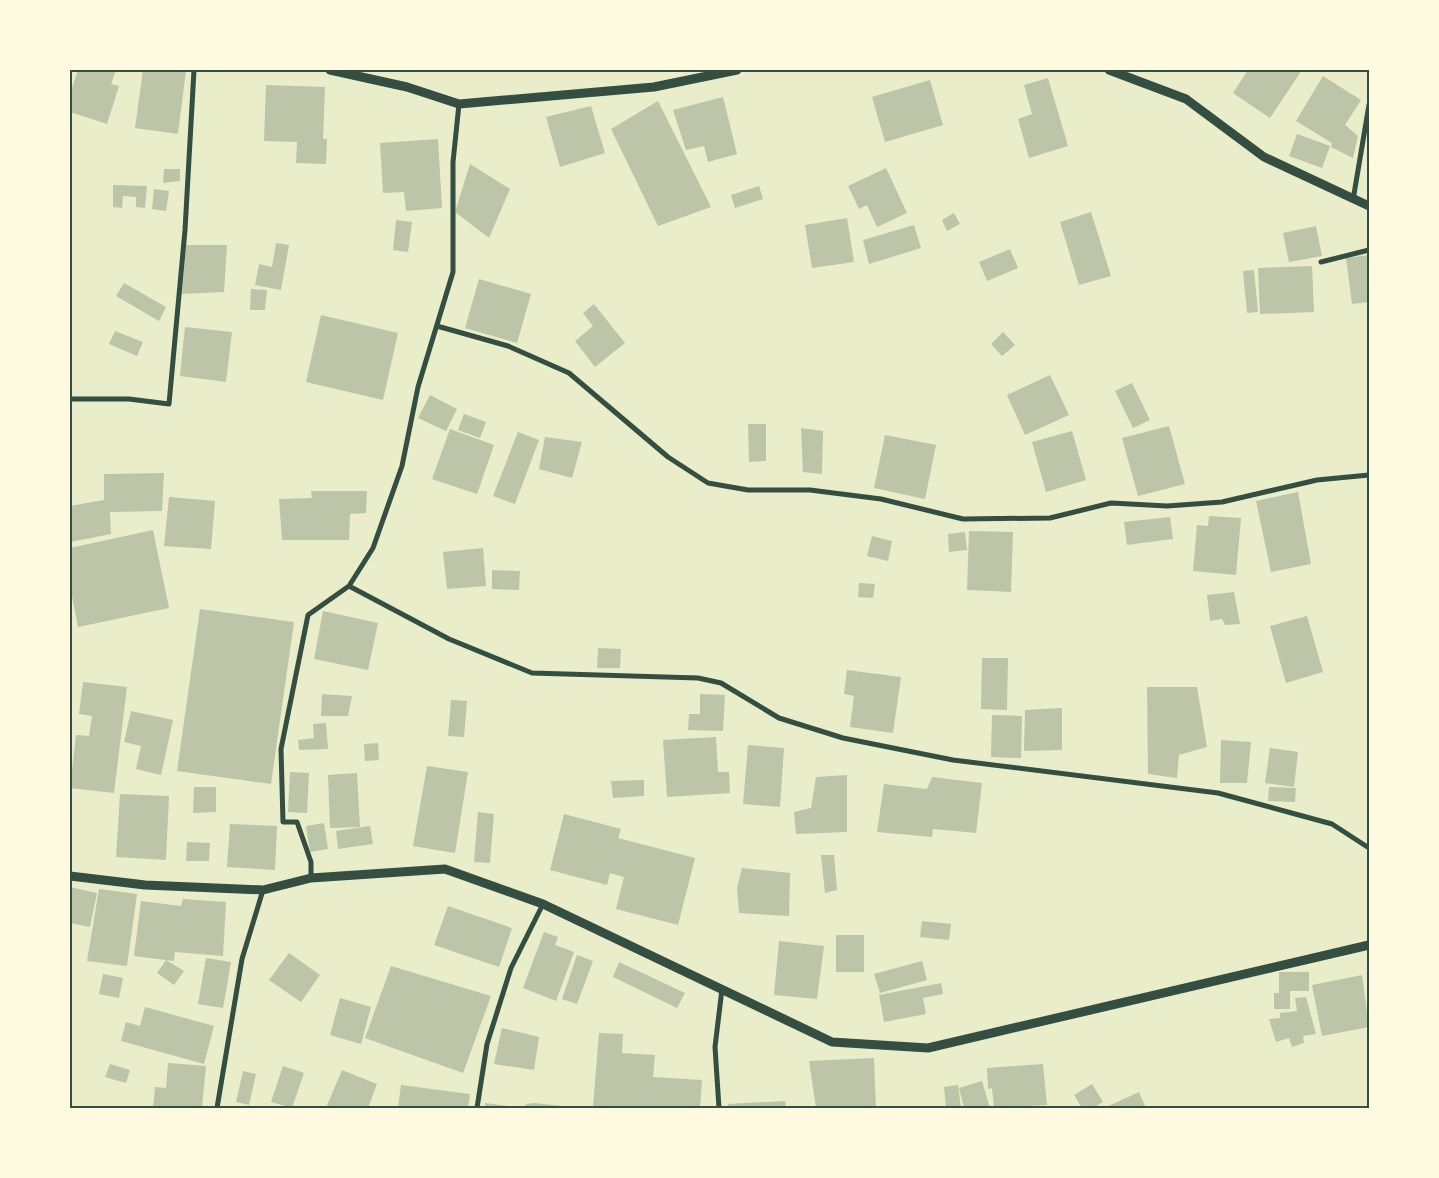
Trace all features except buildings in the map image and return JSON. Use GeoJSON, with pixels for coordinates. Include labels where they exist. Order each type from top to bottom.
{"type":"FeatureCollection","features":[{"type":"Feature","properties":{"kind":"street"},"geometry":{"type":"LineString","coordinates":[[70,399],[129,399],[169,404],[185,230],[194,70]]}},
{"type":"Feature","properties":{"kind":"street"},"geometry":{"type":"LineString","coordinates":[[330,70],[407,87],[459,104],[654,87],[737,70]]}},
{"type":"Feature","properties":{"kind":"street"},"geometry":{"type":"LineString","coordinates":[[1109,70],[1186,100],[1264,157],[1353,201],[1369,206]]}},
{"type":"Feature","properties":{"kind":"street"},"geometry":{"type":"LineString","coordinates":[[311,878],[310,862],[297,822],[283,822],[281,749],[308,615],[349,586],[373,548],[402,466],[418,387],[453,272],[453,162],[459,104]]}},
{"type":"Feature","properties":{"kind":"street"},"geometry":{"type":"LineString","coordinates":[[1353,201],[1369,105]]}},
{"type":"Feature","properties":{"kind":"street"},"geometry":{"type":"LineString","coordinates":[[1321,262],[1369,250]]}},
{"type":"Feature","properties":{"kind":"street"},"geometry":{"type":"LineString","coordinates":[[437,326],[508,346],[568,373],[668,457],[708,483],[748,490],[810,490],[880,499],[963,520],[1050,518],[1111,503],[1167,506],[1222,502],[1317,480],[1369,475]]}},
{"type":"Feature","properties":{"kind":"street"},"geometry":{"type":"LineString","coordinates":[[349,586],[448,639],[532,673],[698,678],[721,683],[779,718],[844,738],[954,760],[1218,793],[1332,824],[1369,848]]}},
{"type":"Feature","properties":{"kind":"street"},"geometry":{"type":"LineString","coordinates":[[70,876],[145,885],[263,890],[311,878],[445,868],[543,904],[832,1042],[928,1048],[1369,945]]}},
{"type":"Feature","properties":{"kind":"street"},"geometry":{"type":"LineString","coordinates":[[217,1108],[242,959],[263,890]]}},
{"type":"Feature","properties":{"kind":"street"},"geometry":{"type":"LineString","coordinates":[[477,1108],[487,1044],[511,968],[543,904]]}},
{"type":"Feature","properties":{"kind":"street"},"geometry":{"type":"LineString","coordinates":[[719,1108],[715,1047],[722,988]]}}]}
